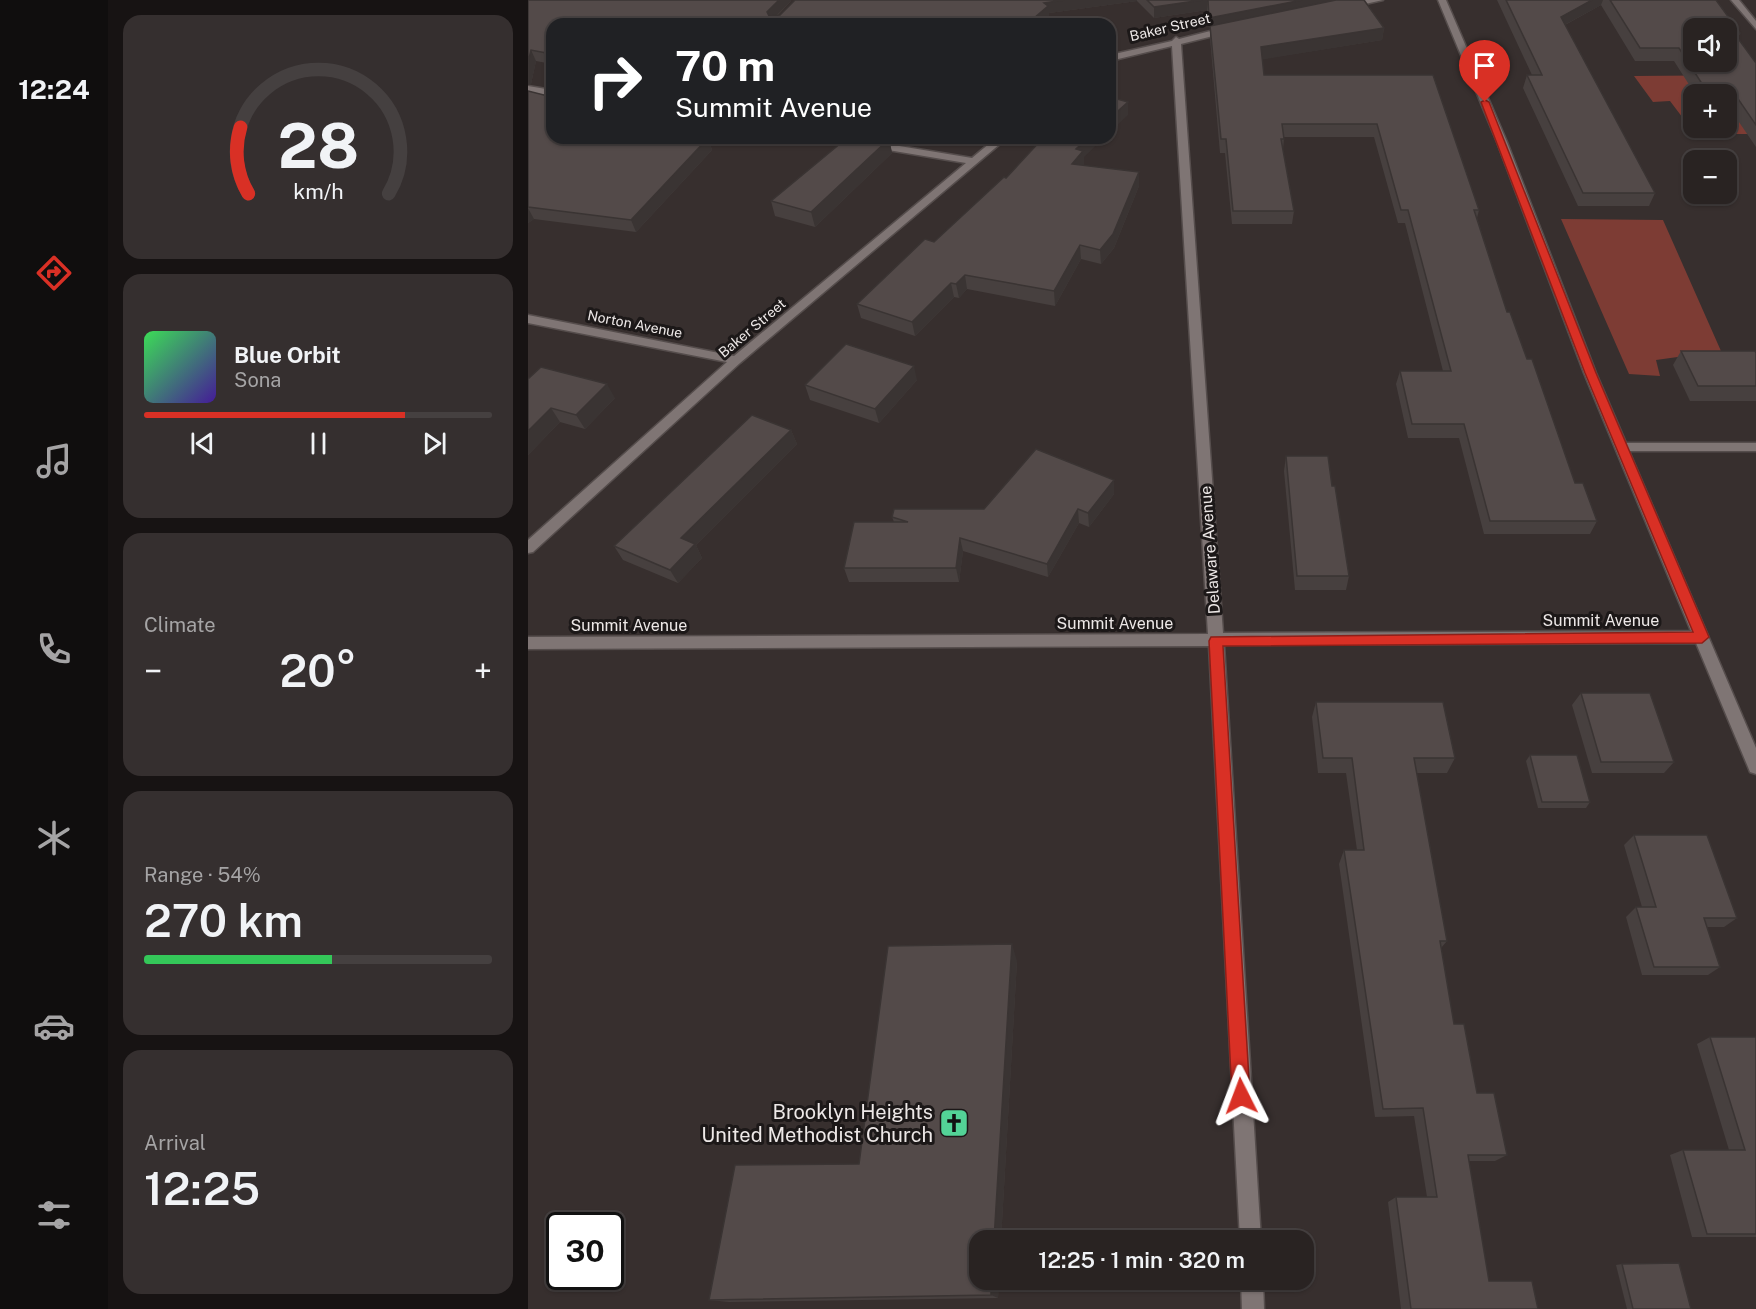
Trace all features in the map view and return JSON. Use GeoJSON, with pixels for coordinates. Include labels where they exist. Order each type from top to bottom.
{"type":"FeatureCollection","features":[{"type":"Feature","properties":{"kind":"street"},"geometry":{"type":"LineString","coordinates":[[1335,9],[1379,0]]}},
{"type":"Feature","properties":{"kind":"street"},"geometry":{"type":"LineString","coordinates":[[1442,0],[1502,142],[1590,373],[1756,767]]}},
{"type":"Feature","properties":{"kind":"street"},"geometry":{"type":"LineString","coordinates":[[1735,0],[1756,26]]}},
{"type":"Feature","properties":{"kind":"street","name":"Baker Street"},"geometry":{"type":"LineString","coordinates":[[1116,56],[1176,40],[1245,26]]}},
{"type":"Feature","properties":{"kind":"street","name":"Delaware Avenue"},"geometry":{"type":"LineString","coordinates":[[1176,40],[1216,641],[1249,1230]]}},
{"type":"Feature","properties":{"kind":"street"},"geometry":{"type":"LineString","coordinates":[[528,89],[546,92]]}},
{"type":"Feature","properties":{"kind":"street"},"geometry":{"type":"LineString","coordinates":[[869,144],[975,162]]}},
{"type":"Feature","properties":{"kind":"street","name":"Baker Street"},"geometry":{"type":"LineString","coordinates":[[528,548],[736,360],[995,144]]}},
{"type":"Feature","properties":{"kind":"street","name":"Norton Avenue"},"geometry":{"type":"LineString","coordinates":[[528,319],[736,360]]}},
{"type":"Feature","properties":{"kind":"street"},"geometry":{"type":"LineString","coordinates":[[1622,447],[1756,447]]}},
{"type":"Feature","properties":{"kind":"street","name":"Summit Avenue"},"geometry":{"type":"LineString","coordinates":[[528,643],[1702,637]]}},
{"type":"Feature","properties":{"kind":"street"},"geometry":{"type":"LineString","coordinates":[[1252,1290],[1253,1309]]}},
{"type":"Feature","properties":{"kind":"shaded area"},"geometry":{"type":"Polygon","coordinates":[[[1756,75],[1756,85],[1683,84],[1683,118],[1670,101],[1653,102],[1634,76],[1756,75]]]}},
{"type":"Feature","properties":{"kind":"shaded area"},"geometry":{"type":"Polygon","coordinates":[[[1737,105],[1756,105],[1756,134],[1737,134],[1737,105]]]}},
{"type":"Feature","properties":{"kind":"shaded area"},"geometry":{"type":"Polygon","coordinates":[[[1561,219],[1663,220],[1721,351],[1656,360],[1660,376],[1629,374],[1561,219]]]}},
{"type":"Feature","properties":{"kind":"building"},"geometry":{"type":"Polygon","coordinates":[[[528,0],[779,0],[767,12],[769,16],[780,15],[795,0],[1064,0],[1044,3],[1048,6],[1034,18],[546,18],[546,53],[531,50],[528,63],[528,0]]]}},
{"type":"Feature","properties":{"kind":"building"},"geometry":{"type":"Polygon","coordinates":[[[1147,0],[1202,0],[1154,7],[1147,0]]]}},
{"type":"Feature","properties":{"kind":"building"},"geometry":{"type":"Polygon","coordinates":[[[1208,0],[1302,0],[1209,18],[1208,0]]]}},
{"type":"Feature","properties":{"kind":"building"},"geometry":{"type":"Polygon","coordinates":[[[1336,0],[1364,0],[1384,28],[1261,47],[1264,75],[1433,75],[1479,210],[1474,210],[1507,312],[1510,312],[1527,359],[1532,359],[1575,483],[1583,483],[1597,521],[1490,521],[1464,424],[1412,424],[1400,371],[1451,371],[1408,210],[1401,210],[1377,124],[1282,124],[1284,139],[1281,139],[1294,211],[1233,211],[1226,139],[1221,139],[1210,26],[1336,0]]]}},
{"type":"Feature","properties":{"kind":"building"},"geometry":{"type":"Polygon","coordinates":[[[1506,0],[1592,0],[1561,17],[1655,193],[1583,193],[1527,75],[1542,75],[1506,0]]]}},
{"type":"Feature","properties":{"kind":"building"},"geometry":{"type":"Polygon","coordinates":[[[1610,0],[1716,0],[1729,18],[1683,18],[1683,54],[1679,48],[1640,48],[1610,0]]]}},
{"type":"Feature","properties":{"kind":"building"},"geometry":{"type":"Polygon","coordinates":[[[1737,37],[1756,63],[1756,125],[1737,97],[1737,84],[1702,84],[1694,72],[1737,72],[1737,37]]]}},
{"type":"Feature","properties":{"kind":"building"},"geometry":{"type":"Polygon","coordinates":[[[528,91],[546,96],[546,144],[702,144],[631,220],[528,207],[528,91]]]}},
{"type":"Feature","properties":{"kind":"building"},"geometry":{"type":"Polygon","coordinates":[[[1116,99],[1128,102],[1116,113],[1116,99]]]}},
{"type":"Feature","properties":{"kind":"building"},"geometry":{"type":"Polygon","coordinates":[[[840,144],[884,144],[811,212],[771,201],[840,144]]]}},
{"type":"Feature","properties":{"kind":"building"},"geometry":{"type":"Polygon","coordinates":[[[1037,144],[1081,144],[1076,149],[1083,151],[1072,164],[1139,172],[1113,234],[1100,250],[1080,245],[1054,291],[965,275],[956,284],[951,283],[912,322],[857,304],[925,239],[934,242],[1004,177],[1006,178],[1037,144]]]}},
{"type":"Feature","properties":{"kind":"building"},"geometry":{"type":"Polygon","coordinates":[[[846,344],[914,366],[875,409],[805,385],[846,344]]]}},
{"type":"Feature","properties":{"kind":"building"},"geometry":{"type":"Polygon","coordinates":[[[1681,351],[1755,351],[1756,386],[1698,386],[1681,351]]]}},
{"type":"Feature","properties":{"kind":"building"},"geometry":{"type":"Polygon","coordinates":[[[541,367],[607,384],[576,415],[551,408],[528,431],[528,379],[541,367]]]}},
{"type":"Feature","properties":{"kind":"building"},"geometry":{"type":"Polygon","coordinates":[[[752,415],[791,430],[681,538],[695,544],[670,570],[614,546],[752,415]]]}},
{"type":"Feature","properties":{"kind":"building"},"geometry":{"type":"Polygon","coordinates":[[[1036,449],[1114,480],[1088,513],[1078,509],[1047,564],[960,538],[956,568],[844,568],[854,522],[908,522],[892,517],[894,509],[984,509],[1036,449]]]}},
{"type":"Feature","properties":{"kind":"building"},"geometry":{"type":"Polygon","coordinates":[[[1286,456],[1328,456],[1349,576],[1297,576],[1286,456]]]}},
{"type":"Feature","properties":{"kind":"building"},"geometry":{"type":"Polygon","coordinates":[[[1581,693],[1650,693],[1674,762],[1601,762],[1581,693]]]}},
{"type":"Feature","properties":{"kind":"building"},"geometry":{"type":"Polygon","coordinates":[[[1316,702],[1443,702],[1455,758],[1414,758],[1447,941],[1440,941],[1454,1024],[1464,1024],[1477,1093],[1494,1093],[1507,1155],[1468,1155],[1489,1281],[1532,1281],[1538,1309],[1411,1309],[1396,1197],[1437,1197],[1423,1108],[1383,1109],[1344,850],[1364,850],[1352,758],[1323,758],[1316,702]]]}},
{"type":"Feature","properties":{"kind":"building"},"geometry":{"type":"Polygon","coordinates":[[[1530,755],[1577,755],[1590,802],[1542,802],[1530,755]]]}},
{"type":"Feature","properties":{"kind":"building"},"geometry":{"type":"Polygon","coordinates":[[[1634,835],[1707,835],[1737,918],[1704,918],[1720,967],[1654,967],[1636,907],[1656,907],[1634,835]]]}},
{"type":"Feature","properties":{"kind":"building"},"geometry":{"type":"Polygon","coordinates":[[[1012,944],[995,1230],[969,1230],[969,1290],[991,1290],[991,1295],[709,1300],[735,1165],[859,1164],[888,946],[1012,944]]]}},
{"type":"Feature","properties":{"kind":"building"},"geometry":{"type":"Polygon","coordinates":[[[1710,1037],[1756,1037],[1756,1234],[1707,1234],[1683,1150],[1745,1150],[1710,1037]]]}},
{"type":"Feature","properties":{"kind":"building"},"geometry":{"type":"Polygon","coordinates":[[[1679,1263],[1691,1309],[1633,1309],[1622,1264],[1679,1263]]]}},
{"type":"Feature","properties":{"kind":"place","name":"Brooklyn Heights United Methodist Church"},"geometry":{"type":"Point","coordinates":[954,1123]}},
{"type":"Feature","properties":{"kind":"route"},"geometry":{"type":"LineString","coordinates":[[1241,1096],[1216,641],[1702,637],[1590,373],[1485,102]]}}]}
